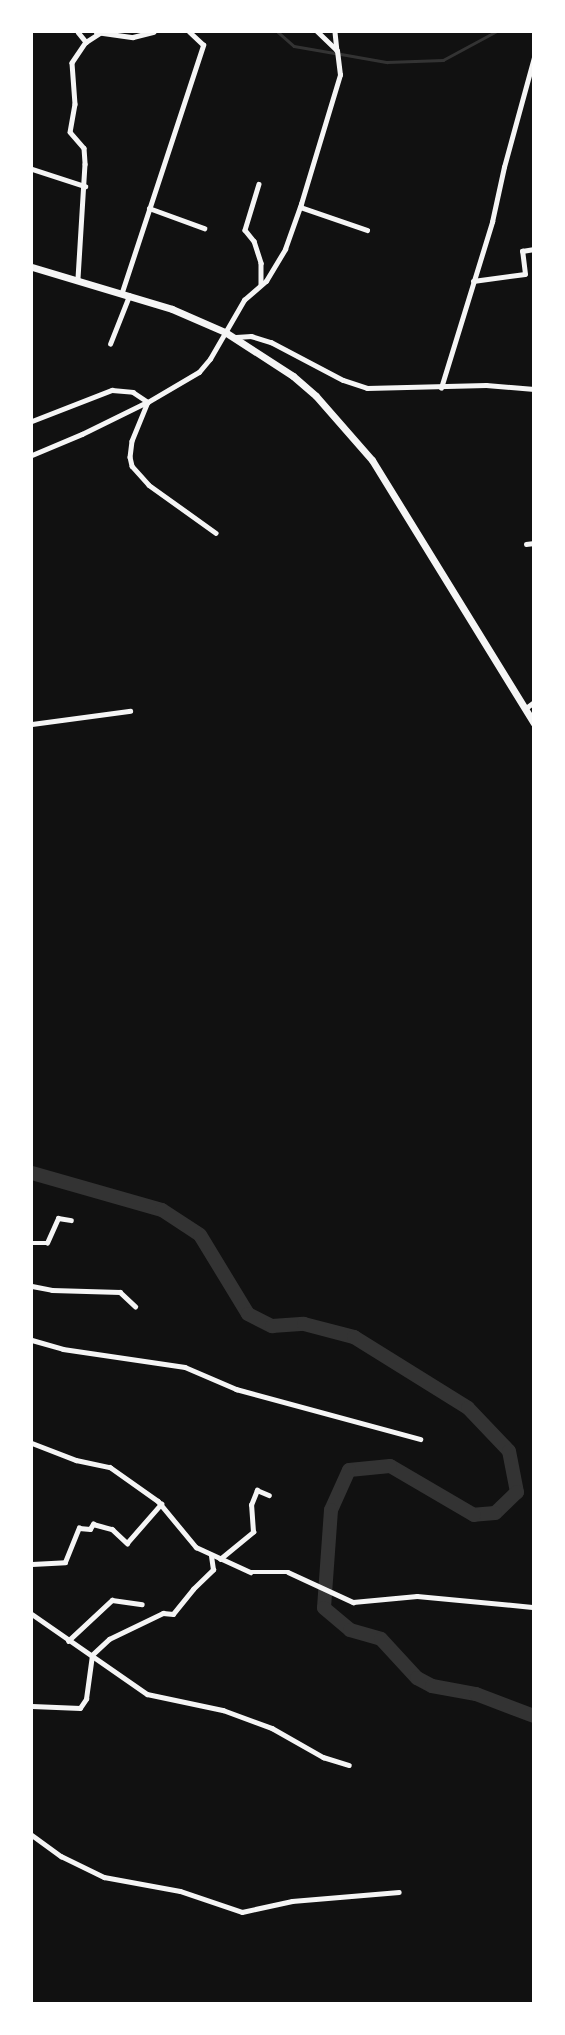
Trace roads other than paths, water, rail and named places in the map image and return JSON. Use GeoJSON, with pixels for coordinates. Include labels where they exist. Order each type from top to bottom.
{"type":"FeatureCollection","features":[{"type":"Feature","properties":{"kind":"highway"},"geometry":{"type":"LineString","coordinates":[[32,267],[125,294],[225,332],[293,376],[316,396],[372,460],[529,709],[534,723]]}},
{"type":"Feature","properties":{"kind":"street"},"geometry":{"type":"LineString","coordinates":[[78,32],[86,43]]}},
{"type":"Feature","properties":{"kind":"street"},"geometry":{"type":"LineString","coordinates":[[96,32],[133,37],[153,32]]}},
{"type":"Feature","properties":{"kind":"street"},"geometry":{"type":"LineString","coordinates":[[78,279],[85,186],[84,148],[70,132],[75,104],[72,63],[86,43],[102,32]]}},
{"type":"Feature","properties":{"kind":"street"},"geometry":{"type":"LineString","coordinates":[[110,344],[149,208],[203,45],[189,32]]}},
{"type":"Feature","properties":{"kind":"street"},"geometry":{"type":"LineString","coordinates":[[317,32],[337,51]]}},
{"type":"Feature","properties":{"kind":"street"},"geometry":{"type":"LineString","coordinates":[[32,455],[148,402],[199,372],[244,300],[261,285],[285,249],[340,75],[335,32]]}},
{"type":"Feature","properties":{"kind":"street"},"geometry":{"type":"LineString","coordinates":[[442,388],[492,222],[503,167],[534,57]]}},
{"type":"Feature","properties":{"kind":"street"},"geometry":{"type":"LineString","coordinates":[[32,169],[85,186]]}},
{"type":"Feature","properties":{"kind":"street"},"geometry":{"type":"LineString","coordinates":[[259,184],[245,230],[254,241],[261,263],[261,285]]}},
{"type":"Feature","properties":{"kind":"street"},"geometry":{"type":"LineString","coordinates":[[149,208],[204,228]]}},
{"type":"Feature","properties":{"kind":"street"},"geometry":{"type":"LineString","coordinates":[[300,208],[368,230]]}},
{"type":"Feature","properties":{"kind":"street"},"geometry":{"type":"LineString","coordinates":[[473,281],[525,274],[522,251],[534,249]]}},
{"type":"Feature","properties":{"kind":"street"},"geometry":{"type":"LineString","coordinates":[[235,337],[251,336],[271,342],[342,380],[368,387],[442,388],[486,385],[534,389]]}},
{"type":"Feature","properties":{"kind":"street"},"geometry":{"type":"LineString","coordinates":[[32,421],[111,390],[133,392],[148,402]]}},
{"type":"Feature","properties":{"kind":"street"},"geometry":{"type":"LineString","coordinates":[[148,402],[132,441],[132,466],[149,485],[216,533]]}},
{"type":"Feature","properties":{"kind":"street"},"geometry":{"type":"LineString","coordinates":[[526,544],[534,543]]}},
{"type":"Feature","properties":{"kind":"street"},"geometry":{"type":"LineString","coordinates":[[529,709],[534,702]]}},
{"type":"Feature","properties":{"kind":"street"},"geometry":{"type":"LineString","coordinates":[[32,724],[130,711]]}},
{"type":"Feature","properties":{"kind":"street"},"geometry":{"type":"LineString","coordinates":[[32,1243],[47,1243],[58,1217],[71,1220]]}},
{"type":"Feature","properties":{"kind":"street"},"geometry":{"type":"LineString","coordinates":[[32,1286],[52,1290],[120,1292],[135,1307]]}},
{"type":"Feature","properties":{"kind":"street"},"geometry":{"type":"LineString","coordinates":[[32,1340],[63,1349],[185,1367],[236,1389],[420,1439]]}},
{"type":"Feature","properties":{"kind":"street"},"geometry":{"type":"LineString","coordinates":[[32,1443],[76,1460],[110,1467],[141,1487],[160,1504],[196,1547],[250,1572],[288,1572],[340,1597],[361,1602],[417,1596],[534,1607]]}},
{"type":"Feature","properties":{"kind":"street"},"geometry":{"type":"LineString","coordinates":[[220,1560],[253,1532],[251,1505],[257,1490],[269,1495]]}},
{"type":"Feature","properties":{"kind":"street"},"geometry":{"type":"LineString","coordinates":[[32,1564],[65,1562],[79,1528],[90,1529],[93,1524],[113,1529],[127,1543],[132,1533],[160,1504]]}},
{"type":"Feature","properties":{"kind":"street"},"geometry":{"type":"LineString","coordinates":[[32,1706],[79,1708],[86,1699],[92,1655],[109,1639],[163,1613],[173,1614],[213,1570],[211,1556]]}},
{"type":"Feature","properties":{"kind":"street"},"geometry":{"type":"LineString","coordinates":[[68,1641],[113,1600],[142,1604]]}},
{"type":"Feature","properties":{"kind":"street"},"geometry":{"type":"LineString","coordinates":[[32,1615],[147,1694],[223,1710],[272,1728],[323,1757],[349,1765]]}},
{"type":"Feature","properties":{"kind":"street"},"geometry":{"type":"LineString","coordinates":[[32,1835],[61,1856],[104,1877],[180,1891],[242,1912],[292,1901],[399,1892]]}},
{"type":"Feature","properties":{"kind":"waterway"},"geometry":{"type":"LineString","coordinates":[[278,32],[294,46],[335,53]]}},
{"type":"Feature","properties":{"kind":"waterway"},"geometry":{"type":"LineString","coordinates":[[341,54],[387,62],[443,60],[495,32]]}},
{"type":"Feature","properties":{"kind":"waterway"},"geometry":{"type":"LineString","coordinates":[[32,1173],[162,1210],[200,1235],[248,1314],[272,1326],[304,1324],[354,1337],[468,1408],[509,1451],[517,1492],[495,1513],[474,1515],[390,1466],[349,1470],[331,1510],[324,1608],[350,1630],[381,1639],[417,1678],[432,1686],[476,1694],[534,1716]]}}]}
